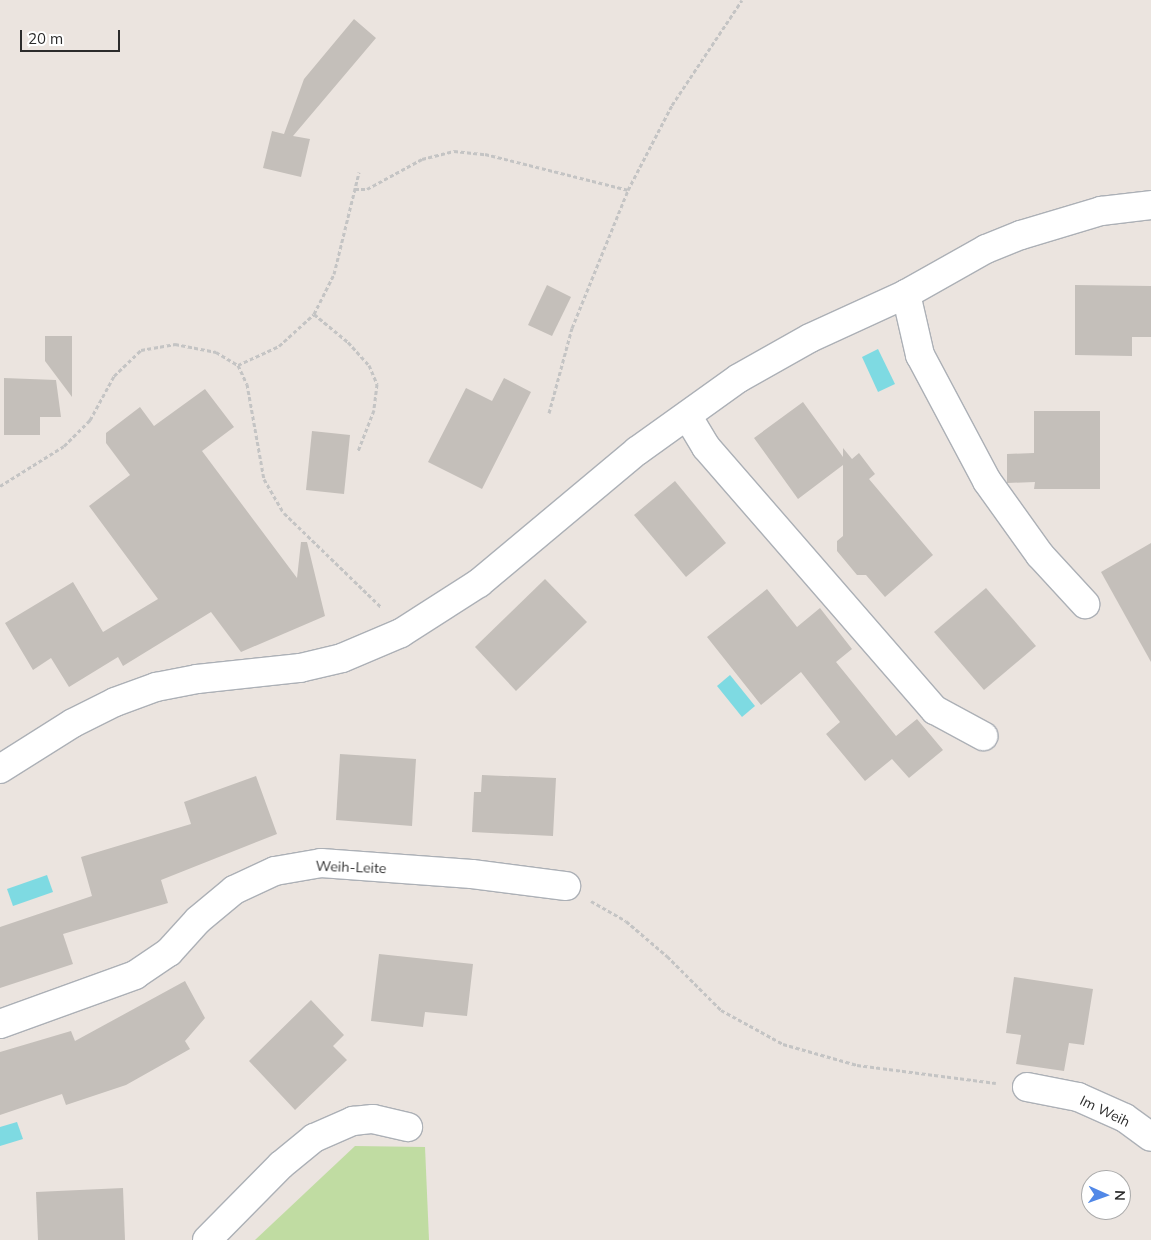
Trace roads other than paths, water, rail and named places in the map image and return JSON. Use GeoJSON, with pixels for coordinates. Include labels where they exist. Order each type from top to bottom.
{"type":"FeatureCollection","features":[{"type":"Feature","properties":{"kind":"street"},"geometry":{"type":"LineString","coordinates":[[0,768],[73,723],[115,702],[156,687],[197,679],[300,668],[342,658],[401,633],[479,583],[599,482],[740,378],[810,338],[906,294],[986,249],[1022,235],[1102,211],[1151,205]]}},
{"type":"Feature","properties":{"kind":"street"},"geometry":{"type":"LineString","coordinates":[[906,294],[920,355],[987,482],[1040,555],[1085,604]]}},
{"type":"Feature","properties":{"kind":"street"},"geometry":{"type":"LineString","coordinates":[[688,417],[706,447],[935,710],[983,736]]}},
{"type":"Feature","properties":{"kind":"street","name":"Weih-Leite"},"geometry":{"type":"LineString","coordinates":[[0,1024],[135,975],[169,952],[198,920],[234,890],[275,871],[321,863],[472,874],[566,886]]}},
{"type":"Feature","properties":{"kind":"street","name":"Im Weih"},"geometry":{"type":"LineString","coordinates":[[1027,1087],[1078,1097],[1125,1118],[1151,1137]]}},
{"type":"Feature","properties":{"kind":"street"},"geometry":{"type":"LineString","coordinates":[[207,1240],[281,1165],[314,1138],[353,1121],[373,1120],[408,1127]]}},
{"type":"Feature","properties":{"kind":"water"},"geometry":{"type":"Polygon","coordinates":[[[878,349],[895,384],[878,392],[862,357],[878,349]]]}},
{"type":"Feature","properties":{"kind":"water"},"geometry":{"type":"Polygon","coordinates":[[[730,675],[755,706],[742,717],[717,686],[730,675]]]}},
{"type":"Feature","properties":{"kind":"water"},"geometry":{"type":"Polygon","coordinates":[[[47,875],[53,892],[13,906],[7,889],[47,875]]]}},
{"type":"Feature","properties":{"kind":"water"},"geometry":{"type":"Polygon","coordinates":[[[17,1122],[23,1139],[0,1146],[0,1127],[17,1122]]]}}]}
